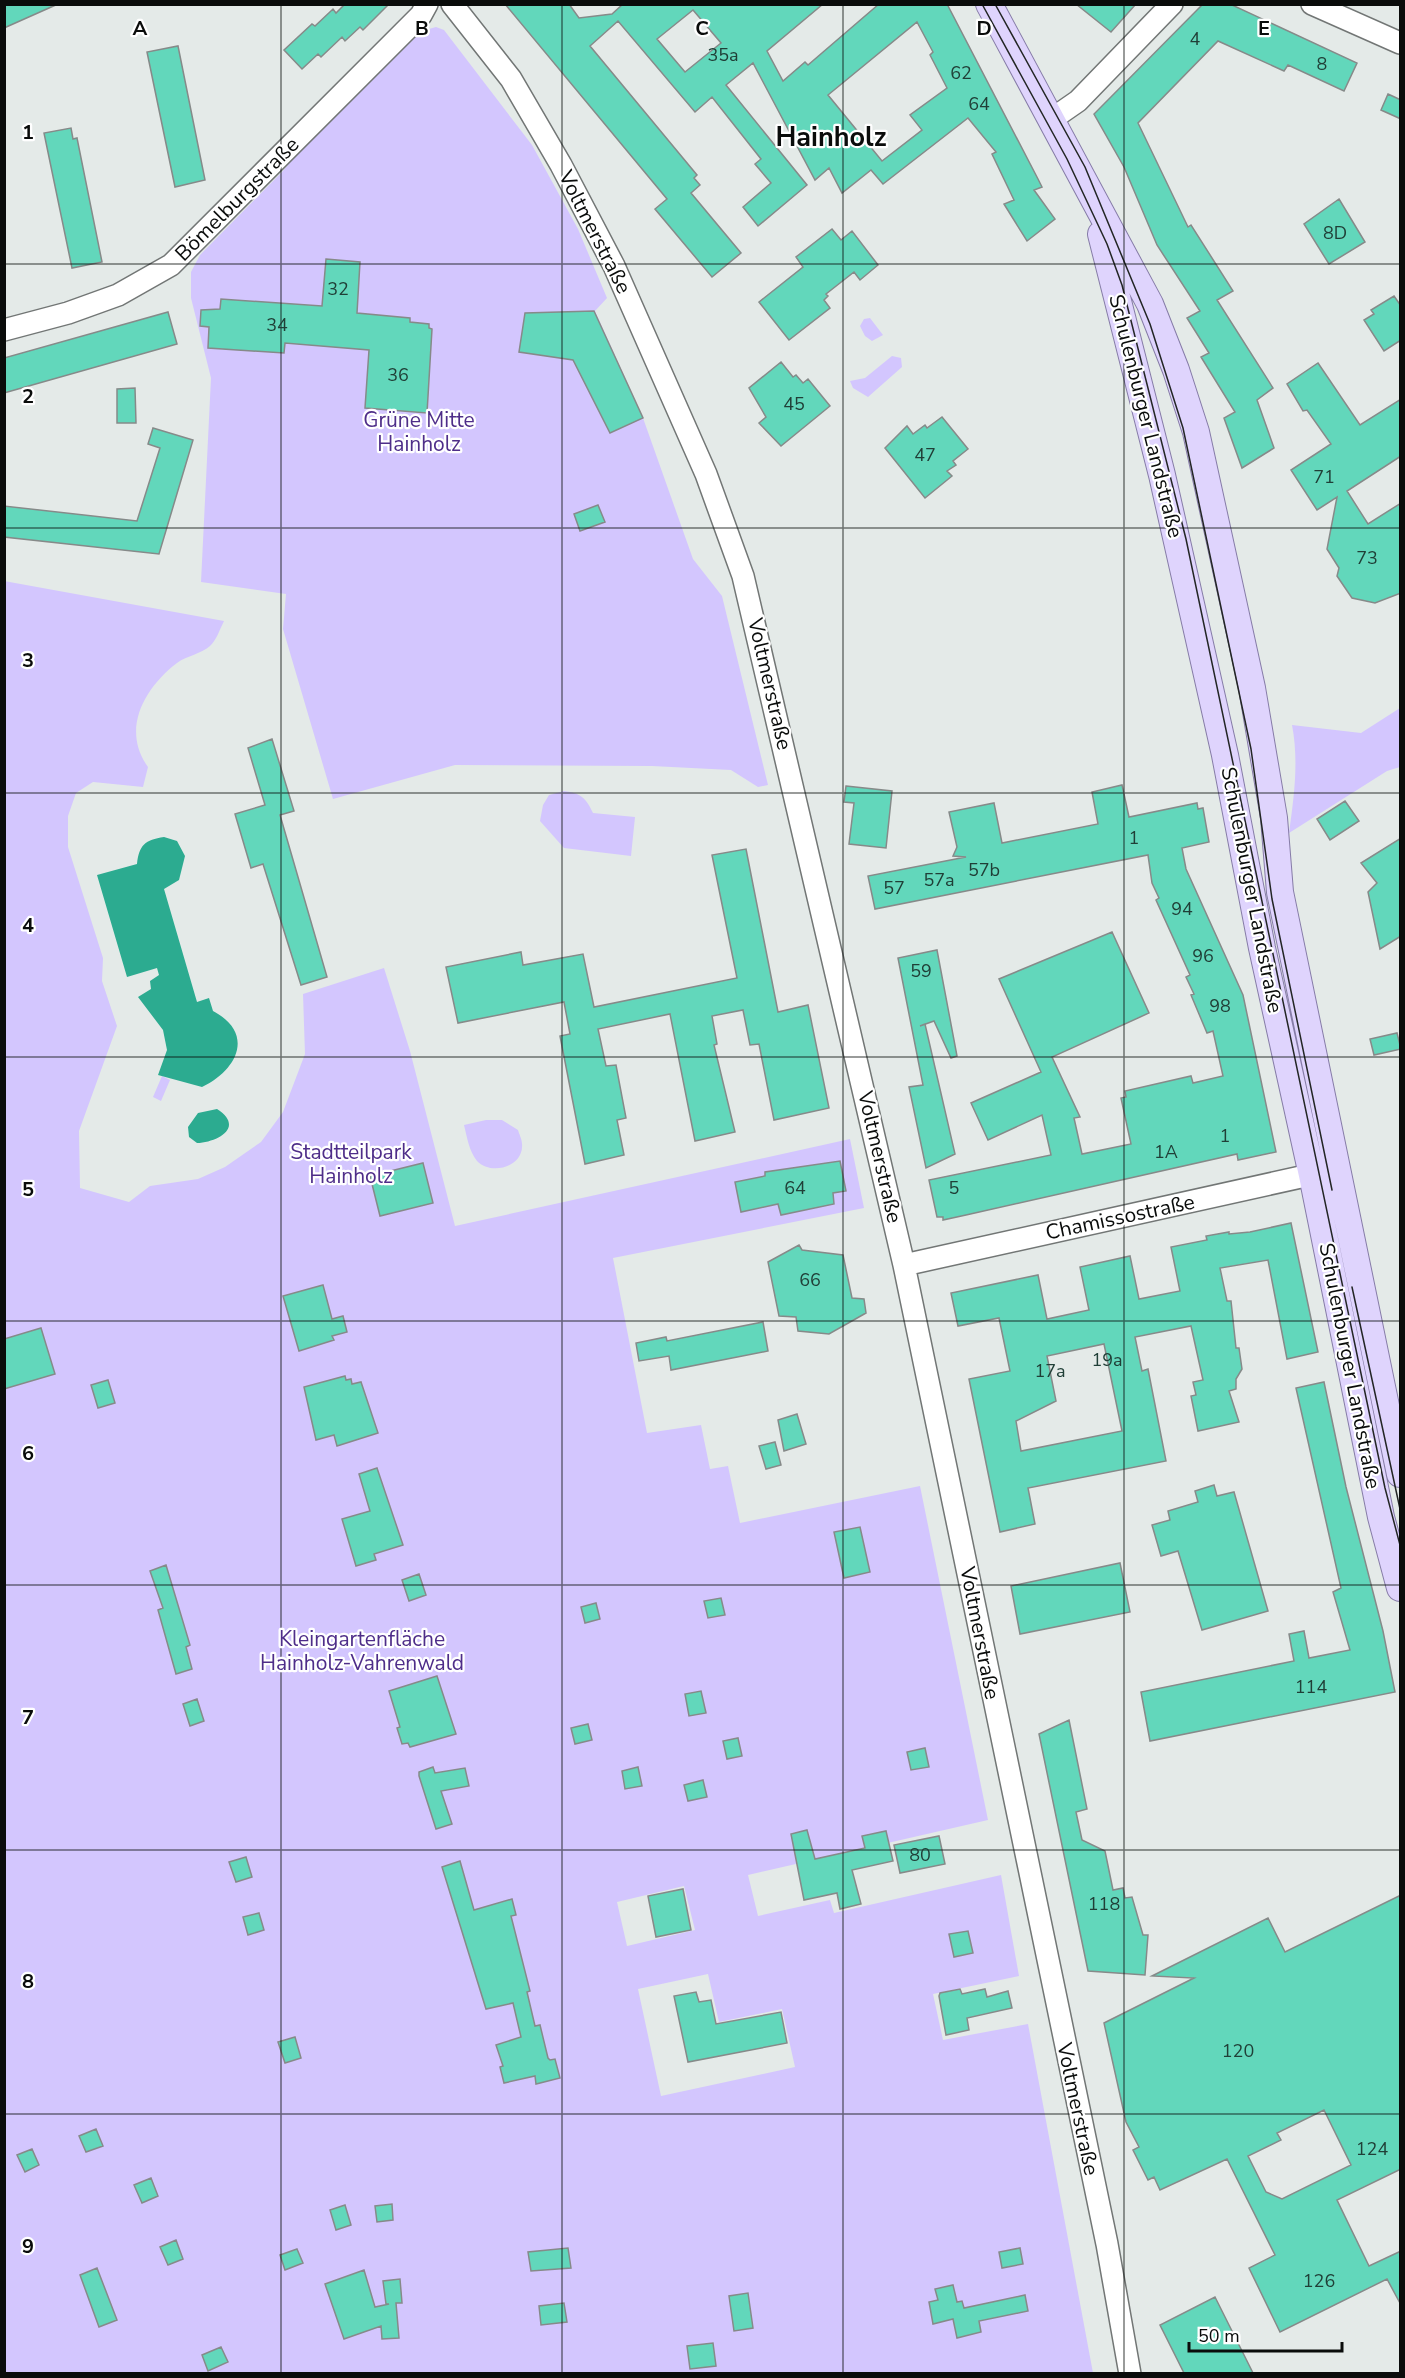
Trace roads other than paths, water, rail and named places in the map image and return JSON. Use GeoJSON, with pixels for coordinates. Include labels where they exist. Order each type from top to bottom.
{"type":"FeatureCollection","features":[{"type":"Feature","properties":{"kind":"main road","name":"Schulenburger Landstraße"},"geometry":{"type":"LineString","coordinates":[[989,4],[1150,304],[1176,370],[1196,432],[1255,700],[1274,818],[1281,892],[1401,1474]]}},
{"type":"Feature","properties":{"kind":"main road","name":"Schulenburger Landstraße"},"geometry":{"type":"LineString","coordinates":[[1091,195],[1172,518],[1225,755],[1260,938],[1312,1175],[1381,1517],[1401,1587]]}},
{"type":"Feature","properties":{"kind":"street","name":"Bömelburgstraße"},"geometry":{"type":"LineString","coordinates":[[4,330],[68,313],[117,295],[171,265],[421,15],[427,4]]}},
{"type":"Feature","properties":{"kind":"street","name":"Voltmerstraße"},"geometry":{"type":"LineString","coordinates":[[452,4],[511,79],[561,165],[614,266],[706,474],[738,559],[763,654],[904,1265],[1107,2244],[1130,2373]]}},
{"type":"Feature","properties":{"kind":"street"},"geometry":{"type":"LineString","coordinates":[[1052,119],[1078,101],[1172,4]]}},
{"type":"Feature","properties":{"kind":"street"},"geometry":{"type":"LineString","coordinates":[[1312,4],[1401,44]]}},
{"type":"Feature","properties":{"kind":"street","name":"Chamissostraße"},"geometry":{"type":"LineString","coordinates":[[904,1265],[1337,1170]]}},
{"type":"Feature","properties":{"kind":"tram line"},"geometry":{"type":"LineString","coordinates":[[982,4],[1067,159],[1107,244],[1122,285],[1186,539],[1385,1488],[1400,1545]]}},
{"type":"Feature","properties":{"kind":"tram line"},"geometry":{"type":"LineString","coordinates":[[995,4],[1085,167],[1150,324],[1183,428],[1251,749],[1272,899],[1332,1190]]}},
{"type":"Feature","properties":{"kind":"tram line"},"geometry":{"type":"LineString","coordinates":[[1352,1287],[1400,1509]]}},
{"type":"Feature","properties":{"kind":"district","name":"Hainholz"},"geometry":{"type":"Point","coordinates":[831,137]}},
{"type":"Feature","properties":{"kind":"park label","name":"Grüne Mitte Hainholz"},"geometry":{"type":"Point","coordinates":[419,432]}},
{"type":"Feature","properties":{"kind":"park label","name":"Stadtteilpark Hainholz"},"geometry":{"type":"Point","coordinates":[351,1164]}},
{"type":"Feature","properties":{"kind":"park label","name":"Kleingartenfläche Hainholz-Vahrenwald"},"geometry":{"type":"Point","coordinates":[362,1651]}}]}
